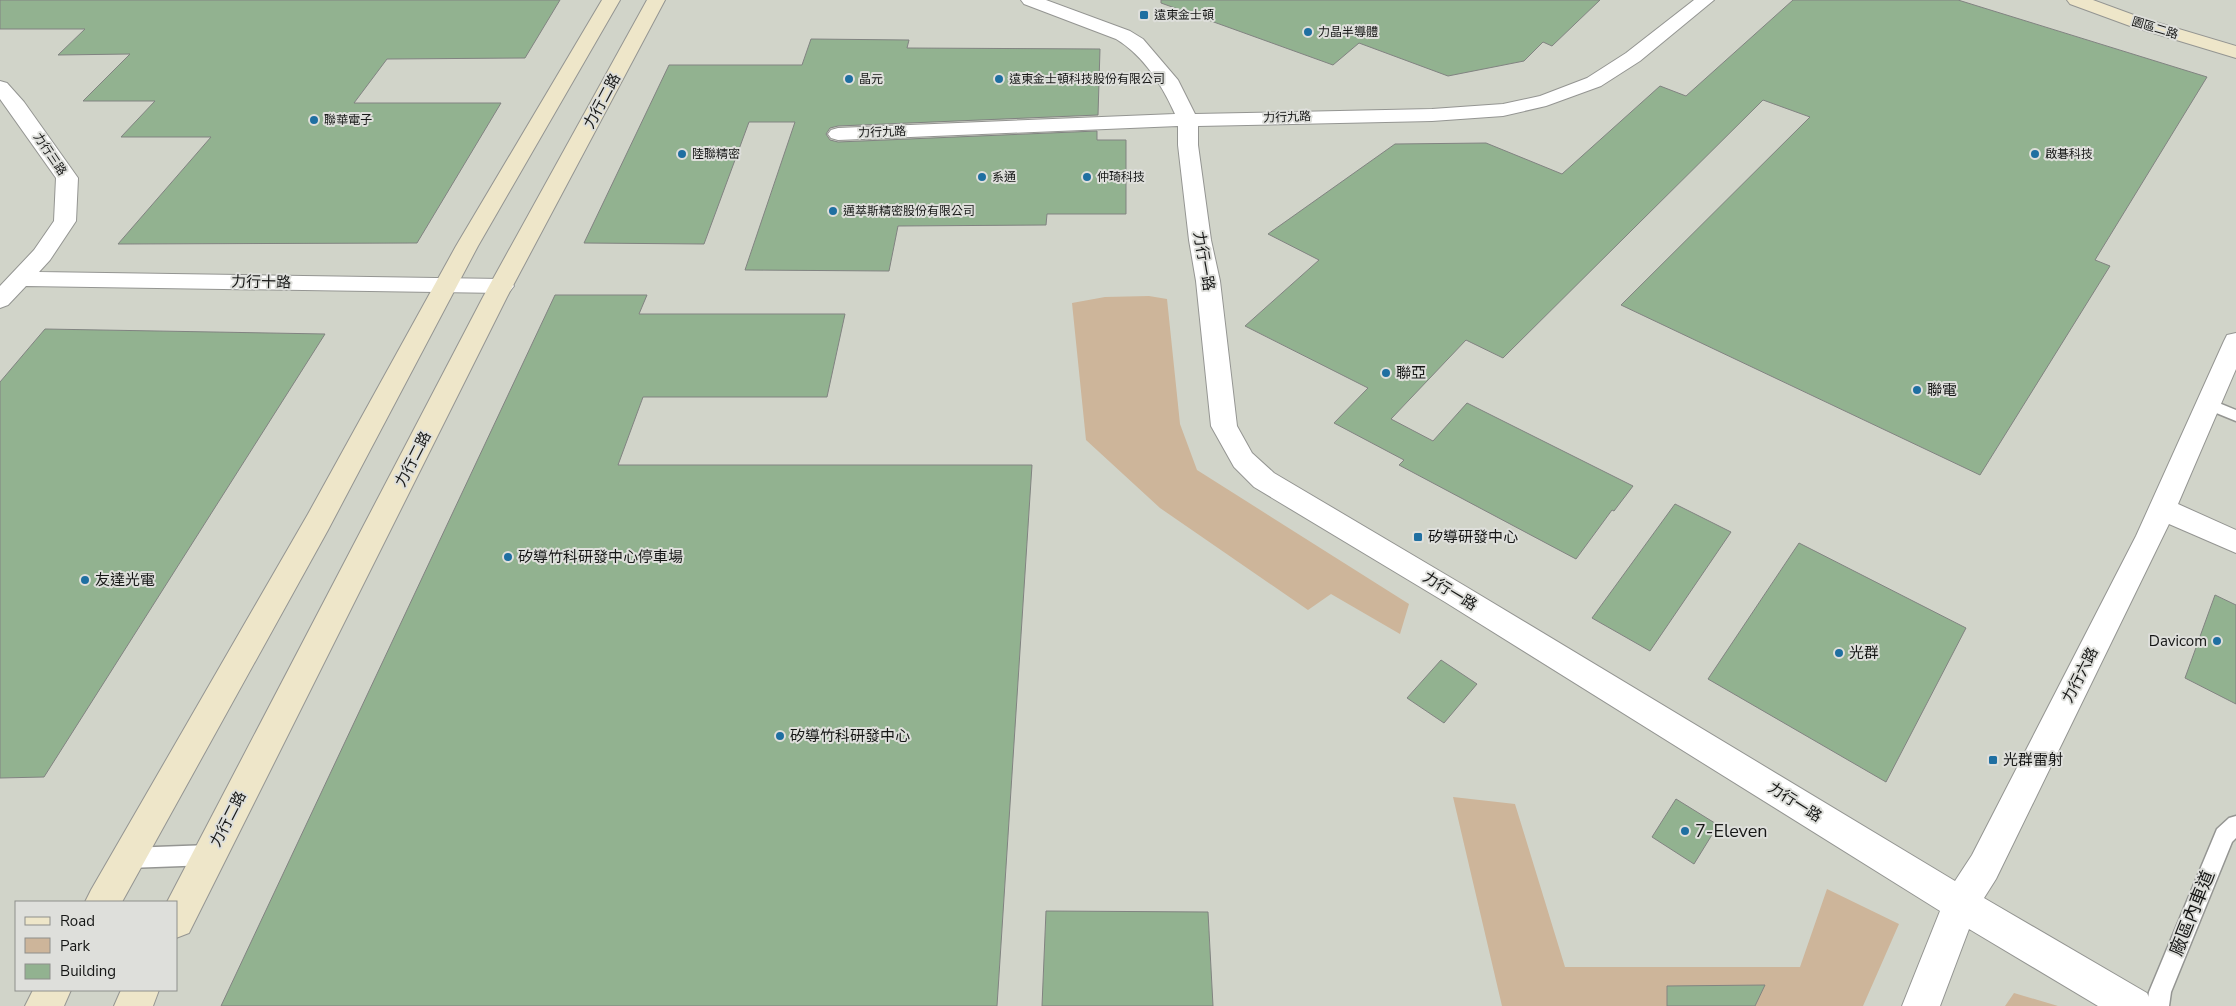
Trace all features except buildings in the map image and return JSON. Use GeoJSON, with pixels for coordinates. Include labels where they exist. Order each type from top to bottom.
{"type":"FeatureCollection","features":[{"type":"Feature","properties":{"kind":"street"},"geometry":{"type":"LineString","coordinates":[[104,901],[318,522],[446,284],[611,0]]}},
{"type":"Feature","properties":{"kind":"street","name":"力行二路"},"geometry":{"type":"LineString","coordinates":[[178,917],[502,286],[656,0]]}},
{"type":"Feature","properties":{"kind":"street","name":"力行一路"},"geometry":{"type":"LineString","coordinates":[[1030,0],[1123,34],[1136,43],[1171,84],[1188,120],[1190,164],[1200,240],[1208,281],[1224,426],[1243,460],[1264,480],[1455,594],[2034,949],[2134,1006]]}},
{"type":"Feature","properties":{"kind":"street","name":"力行九路"},"geometry":{"type":"LineString","coordinates":[[838,134],[1188,120],[1432,115],[1503,110],[1546,100],[1594,82],[1633,57],[1705,0]]}},
{"type":"Feature","properties":{"kind":"street","name":"園區二路"},"geometry":{"type":"LineString","coordinates":[[2076,0],[2136,22],[2236,52]]}},
{"type":"Feature","properties":{"kind":"street","name":"力行三路"},"geometry":{"type":"LineString","coordinates":[[0,87],[17,106],[67,178],[65,221],[42,255],[0,300]]}},
{"type":"Feature","properties":{"kind":"street","name":"力行十路"},"geometry":{"type":"LineString","coordinates":[[21,279],[502,286]]}},
{"type":"Feature","properties":{"kind":"street","name":"力行六路"},"geometry":{"type":"LineString","coordinates":[[1921,1006],[1961,904],[1984,867],[2163,509],[2236,341]]}},
{"type":"Feature","properties":{"kind":"street"},"geometry":{"type":"LineString","coordinates":[[2163,509],[2236,542]]}},
{"type":"Feature","properties":{"kind":"street"},"geometry":{"type":"LineString","coordinates":[[44,1006],[53,991]]}},
{"type":"Feature","properties":{"kind":"street"},"geometry":{"type":"LineString","coordinates":[[133,1006],[140,991]]}},
{"type":"Feature","properties":{"kind":"lane"},"geometry":{"type":"LineString","coordinates":[[2209,404],[2236,416]]}},
{"type":"Feature","properties":{"kind":"lane","name":"廠區內車道"},"geometry":{"type":"LineString","coordinates":[[2158,1006],[2160,992],[2224,836],[2236,825]]}},
{"type":"Feature","properties":{"kind":"lane"},"geometry":{"type":"LineString","coordinates":[[128,858],[210,855]]}},
{"type":"Feature","properties":{"kind":"shaded area"},"geometry":{"type":"Polygon","coordinates":[[[0,0],[2236,0],[2236,1006],[0,1006],[0,0]]]}},
{"type":"Feature","properties":{"kind":"green space"},"geometry":{"type":"Polygon","coordinates":[[[1149,296],[1167,299],[1180,424],[1197,470],[1409,604],[1400,634],[1331,594],[1308,610],[1160,508],[1086,440],[1072,303],[1105,297],[1149,296]]]}},
{"type":"Feature","properties":{"kind":"green space"},"geometry":{"type":"Polygon","coordinates":[[[1453,797],[1515,804],[1565,967],[1800,967],[1827,889],[1899,924],[1863,1006],[1502,1006],[1453,797]]]}},
{"type":"Feature","properties":{"kind":"green space"},"geometry":{"type":"Polygon","coordinates":[[[2014,993],[2058,1006],[2005,1006],[2014,993]]]}},
{"type":"Feature","properties":{"kind":"place","name":"遠東金士頓"},"geometry":{"type":"Point","coordinates":[1144,15]}},
{"type":"Feature","properties":{"kind":"place","name":"力晶半導體"},"geometry":{"type":"Point","coordinates":[1308,32]}},
{"type":"Feature","properties":{"kind":"place","name":"晶元"},"geometry":{"type":"Point","coordinates":[849,79]}},
{"type":"Feature","properties":{"kind":"place","name":"遠東金士頓科技股份有限公司"},"geometry":{"type":"Point","coordinates":[999,79]}},
{"type":"Feature","properties":{"kind":"place","name":"聯華電子"},"geometry":{"type":"Point","coordinates":[314,120]}},
{"type":"Feature","properties":{"kind":"place","name":"陸聯精密"},"geometry":{"type":"Point","coordinates":[682,154]}},
{"type":"Feature","properties":{"kind":"place","name":"啟碁科技"},"geometry":{"type":"Point","coordinates":[2035,154]}},
{"type":"Feature","properties":{"kind":"place","name":"系通"},"geometry":{"type":"Point","coordinates":[982,177]}},
{"type":"Feature","properties":{"kind":"place","name":"仲琦科技"},"geometry":{"type":"Point","coordinates":[1087,177]}},
{"type":"Feature","properties":{"kind":"place","name":"邁萃斯精密股份有限公司"},"geometry":{"type":"Point","coordinates":[833,211]}},
{"type":"Feature","properties":{"kind":"place","name":"聯亞"},"geometry":{"type":"Point","coordinates":[1386,373]}},
{"type":"Feature","properties":{"kind":"place","name":"聯電"},"geometry":{"type":"Point","coordinates":[1917,390]}},
{"type":"Feature","properties":{"kind":"place","name":"矽導研發中心"},"geometry":{"type":"Point","coordinates":[1418,537]}},
{"type":"Feature","properties":{"kind":"place","name":"矽導竹科研發中心停車場"},"geometry":{"type":"Point","coordinates":[508,557]}},
{"type":"Feature","properties":{"kind":"place","name":"友達光電"},"geometry":{"type":"Point","coordinates":[85,580]}},
{"type":"Feature","properties":{"kind":"place","name":"Davicom"},"geometry":{"type":"Point","coordinates":[2217,641]}},
{"type":"Feature","properties":{"kind":"place","name":"光群"},"geometry":{"type":"Point","coordinates":[1839,653]}},
{"type":"Feature","properties":{"kind":"place","name":"矽導竹科研發中心"},"geometry":{"type":"Point","coordinates":[780,736]}},
{"type":"Feature","properties":{"kind":"place","name":"光群雷射"},"geometry":{"type":"Point","coordinates":[1993,760]}},
{"type":"Feature","properties":{"kind":"place","name":"7-Eleven"},"geometry":{"type":"Point","coordinates":[1685,831]}}]}
